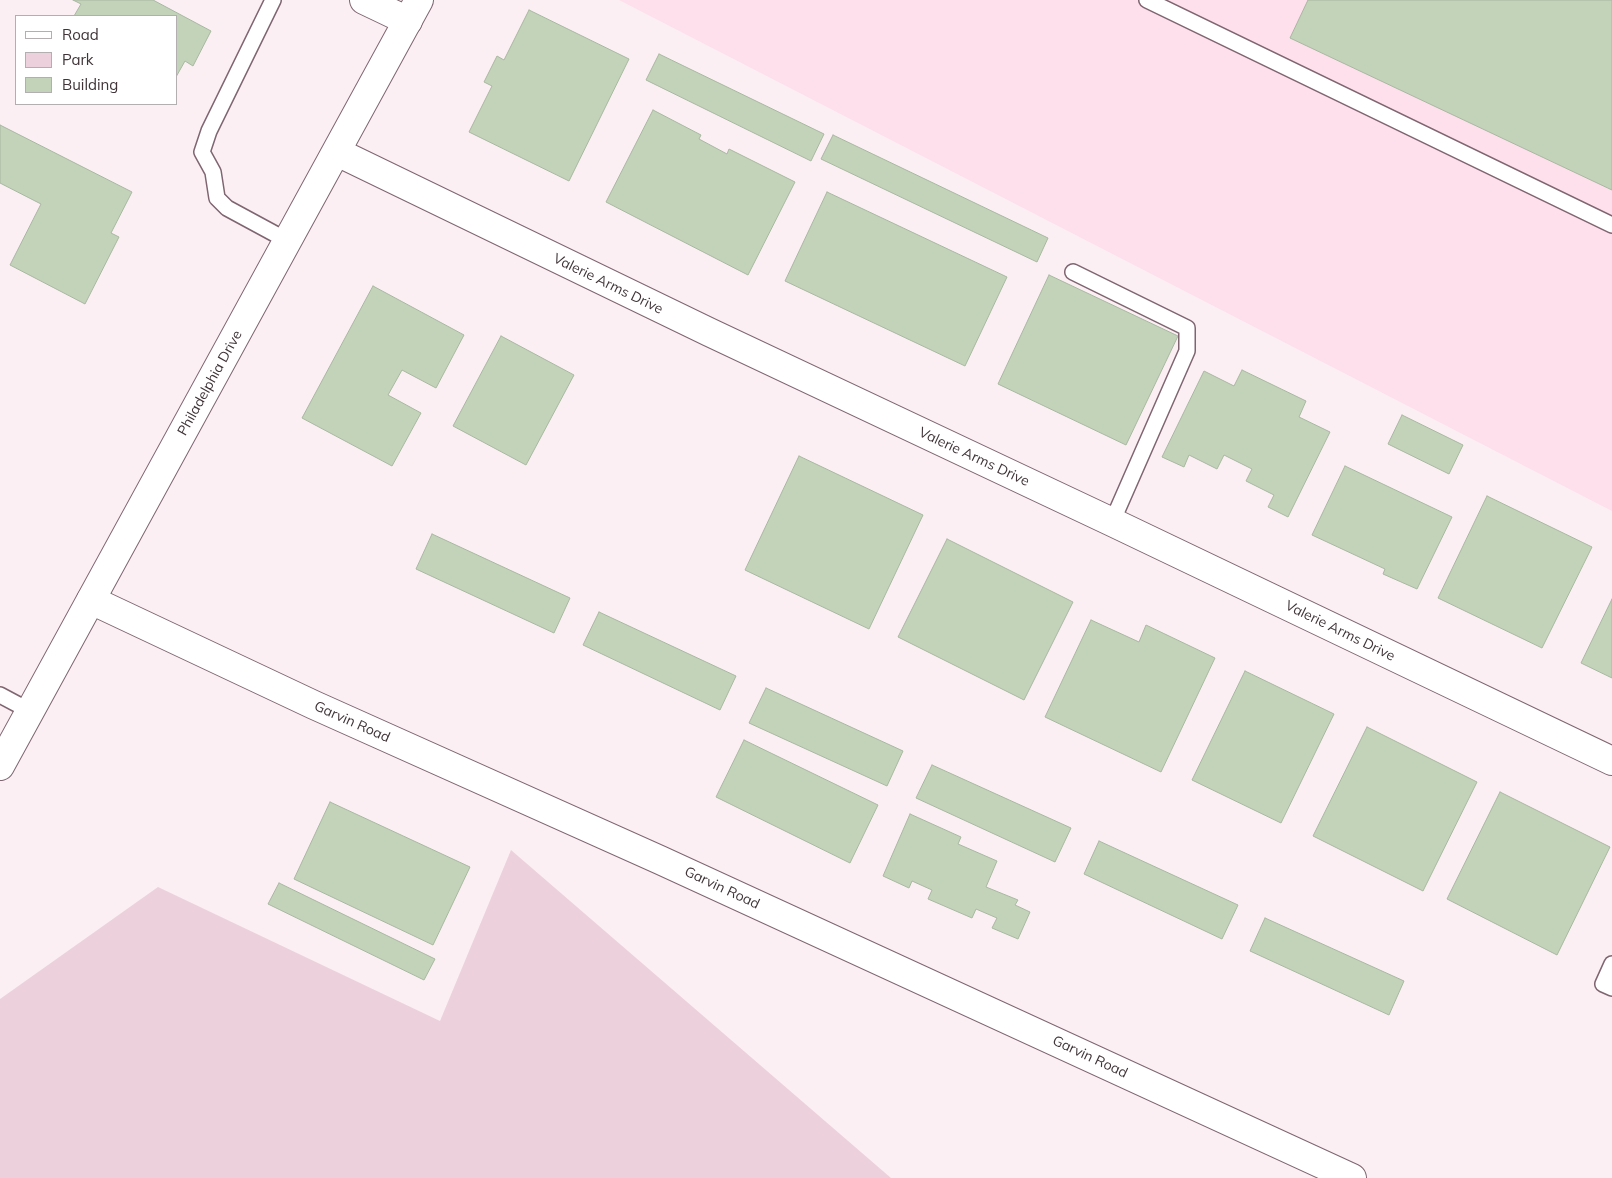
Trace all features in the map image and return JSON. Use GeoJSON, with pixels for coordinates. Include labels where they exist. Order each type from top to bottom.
{"type":"FeatureCollection","features":[{"type":"Feature","properties":{"kind":"street"},"geometry":{"type":"LineString","coordinates":[[364,0],[413,10]]}},
{"type":"Feature","properties":{"kind":"street","name":"Philadelphia Drive"},"geometry":{"type":"LineString","coordinates":[[0,766],[413,10]]}},
{"type":"Feature","properties":{"kind":"street","name":"Valerie Arms Drive"},"geometry":{"type":"LineString","coordinates":[[337,152],[718,337],[1112,522],[1612,761]]}},
{"type":"Feature","properties":{"kind":"street","name":"Garvin Road"},"geometry":{"type":"LineString","coordinates":[[91,600],[314,705],[660,860],[1352,1178]]}},
{"type":"Feature","properties":{"kind":"lane"},"geometry":{"type":"LineString","coordinates":[[273,0],[209,131],[202,152],[213,172],[217,198],[227,208],[288,241]]}},
{"type":"Feature","properties":{"kind":"lane"},"geometry":{"type":"LineString","coordinates":[[1147,0],[1612,225]]}},
{"type":"Feature","properties":{"kind":"lane"},"geometry":{"type":"LineString","coordinates":[[1073,272],[1186,328],[1187,351],[1112,522]]}},
{"type":"Feature","properties":{"kind":"lane"},"geometry":{"type":"LineString","coordinates":[[0,695],[30,711]]}},
{"type":"Feature","properties":{"kind":"lane"},"geometry":{"type":"LineString","coordinates":[[1612,964],[1603,984],[1612,988]]}},
{"type":"Feature","properties":{"kind":"shaded area"},"geometry":{"type":"Polygon","coordinates":[[[619,0],[1612,0],[1612,511],[619,0]]]}},
{"type":"Feature","properties":{"kind":"green space"},"geometry":{"type":"Polygon","coordinates":[[[511,850],[891,1178],[0,1178],[0,999],[158,887],[440,1021],[511,850]]]}},
{"type":"Feature","properties":{"kind":"building"},"geometry":{"type":"Polygon","coordinates":[[[73,0],[153,0],[211,31],[193,66],[185,61],[178,73],[178,15],[75,15],[81,4],[73,0]]]}},
{"type":"Feature","properties":{"kind":"building"},"geometry":{"type":"Polygon","coordinates":[[[1308,0],[1612,0],[1612,190],[1290,38],[1308,0]]]}},
{"type":"Feature","properties":{"kind":"building"},"geometry":{"type":"Polygon","coordinates":[[[529,10],[629,59],[569,181],[469,132],[492,86],[484,82],[497,56],[504,60],[529,10]]]}},
{"type":"Feature","properties":{"kind":"building"},"geometry":{"type":"Polygon","coordinates":[[[659,54],[824,134],[811,161],[646,80],[659,54]]]}},
{"type":"Feature","properties":{"kind":"building"},"geometry":{"type":"Polygon","coordinates":[[[653,110],[701,135],[699,139],[727,154],[729,149],[795,182],[748,275],[606,202],[653,110]]]}},
{"type":"Feature","properties":{"kind":"building"},"geometry":{"type":"Polygon","coordinates":[[[0,125],[132,192],[111,233],[119,237],[85,304],[10,265],[41,204],[0,183],[0,125]]]}},
{"type":"Feature","properties":{"kind":"building"},"geometry":{"type":"Polygon","coordinates":[[[833,135],[1048,238],[1037,262],[821,159],[833,135]]]}},
{"type":"Feature","properties":{"kind":"building"},"geometry":{"type":"Polygon","coordinates":[[[827,192],[1007,277],[965,366],[785,281],[827,192]]]}},
{"type":"Feature","properties":{"kind":"building"},"geometry":{"type":"Polygon","coordinates":[[[1049,275],[1178,336],[1126,445],[998,384],[1049,275]]]}},
{"type":"Feature","properties":{"kind":"building"},"geometry":{"type":"Polygon","coordinates":[[[373,286],[464,335],[436,388],[402,370],[388,395],[421,413],[392,466],[302,418],[373,286]]]}},
{"type":"Feature","properties":{"kind":"building"},"geometry":{"type":"Polygon","coordinates":[[[501,336],[574,375],[526,465],[453,426],[501,336]]]}},
{"type":"Feature","properties":{"kind":"building"},"geometry":{"type":"Polygon","coordinates":[[[1242,370],[1306,401],[1299,417],[1330,432],[1288,517],[1268,507],[1274,495],[1246,481],[1252,469],[1224,455],[1217,469],[1189,455],[1184,467],[1162,457],[1204,371],[1234,386],[1242,370]]]}},
{"type":"Feature","properties":{"kind":"building"},"geometry":{"type":"Polygon","coordinates":[[[1402,415],[1463,445],[1449,474],[1388,444],[1402,415]]]}},
{"type":"Feature","properties":{"kind":"building"},"geometry":{"type":"Polygon","coordinates":[[[799,456],[923,515],[869,629],[745,570],[799,456]]]}},
{"type":"Feature","properties":{"kind":"building"},"geometry":{"type":"Polygon","coordinates":[[[1345,466],[1452,517],[1417,589],[1383,574],[1385,569],[1312,535],[1345,466]]]}},
{"type":"Feature","properties":{"kind":"building"},"geometry":{"type":"Polygon","coordinates":[[[1487,496],[1592,547],[1542,648],[1438,598],[1487,496]]]}},
{"type":"Feature","properties":{"kind":"building"},"geometry":{"type":"Polygon","coordinates":[[[432,534],[570,598],[554,633],[416,569],[432,534]]]}},
{"type":"Feature","properties":{"kind":"building"},"geometry":{"type":"Polygon","coordinates":[[[947,539],[1073,602],[1024,700],[898,637],[947,539]]]}},
{"type":"Feature","properties":{"kind":"building"},"geometry":{"type":"Polygon","coordinates":[[[1612,599],[1612,678],[1581,663],[1612,599]]]}},
{"type":"Feature","properties":{"kind":"building"},"geometry":{"type":"Polygon","coordinates":[[[599,612],[736,676],[720,710],[583,645],[599,612]]]}},
{"type":"Feature","properties":{"kind":"building"},"geometry":{"type":"Polygon","coordinates":[[[1091,620],[1139,642],[1146,625],[1215,658],[1161,772],[1045,717],[1091,620]]]}},
{"type":"Feature","properties":{"kind":"building"},"geometry":{"type":"Polygon","coordinates":[[[1245,671],[1334,714],[1281,823],[1192,780],[1245,671]]]}},
{"type":"Feature","properties":{"kind":"building"},"geometry":{"type":"Polygon","coordinates":[[[766,688],[903,751],[887,786],[749,723],[766,688]]]}},
{"type":"Feature","properties":{"kind":"building"},"geometry":{"type":"Polygon","coordinates":[[[1367,727],[1477,782],[1423,891],[1313,836],[1367,727]]]}},
{"type":"Feature","properties":{"kind":"building"},"geometry":{"type":"Polygon","coordinates":[[[744,740],[878,805],[850,863],[716,797],[744,740]]]}},
{"type":"Feature","properties":{"kind":"building"},"geometry":{"type":"Polygon","coordinates":[[[932,765],[1071,828],[1055,862],[916,798],[932,765]]]}},
{"type":"Feature","properties":{"kind":"building"},"geometry":{"type":"Polygon","coordinates":[[[1500,792],[1610,847],[1557,955],[1447,899],[1500,792]]]}},
{"type":"Feature","properties":{"kind":"building"},"geometry":{"type":"Polygon","coordinates":[[[330,802],[470,867],[433,945],[294,879],[330,802]]]}},
{"type":"Feature","properties":{"kind":"building"},"geometry":{"type":"Polygon","coordinates":[[[910,814],[961,837],[958,844],[997,861],[986,887],[1018,900],[1015,905],[1030,912],[1018,939],[992,928],[997,918],[976,909],[972,918],[928,899],[932,890],[912,881],[909,888],[883,876],[910,814]]]}},
{"type":"Feature","properties":{"kind":"building"},"geometry":{"type":"Polygon","coordinates":[[[1099,841],[1238,905],[1222,939],[1084,874],[1099,841]]]}},
{"type":"Feature","properties":{"kind":"building"},"geometry":{"type":"Polygon","coordinates":[[[279,883],[435,959],[424,980],[268,904],[279,883]]]}},
{"type":"Feature","properties":{"kind":"building"},"geometry":{"type":"Polygon","coordinates":[[[1265,918],[1404,981],[1389,1015],[1250,951],[1265,918]]]}}]}
